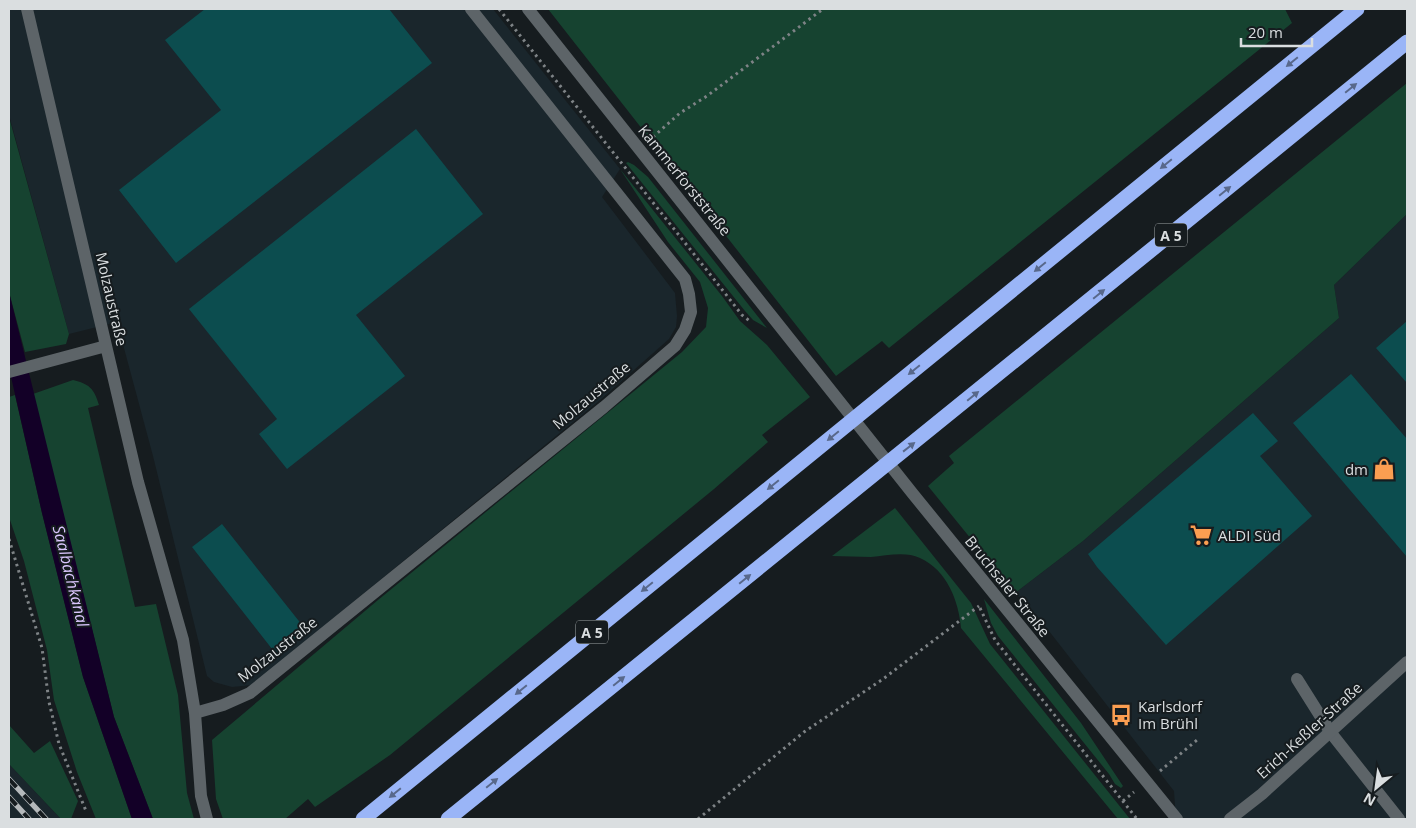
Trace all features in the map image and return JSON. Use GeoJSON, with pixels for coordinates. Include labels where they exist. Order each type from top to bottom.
{"type":"FeatureCollection","features":[{"type":"Feature","properties":{"kind":"highway","name":"A 5"},"geometry":{"type":"LineString","coordinates":[[363,819],[1357,9]]}},
{"type":"Feature","properties":{"kind":"highway","name":"A 5"},"geometry":{"type":"LineString","coordinates":[[448,819],[843,499],[935,427],[1407,42]]}},
{"type":"Feature","properties":{"kind":"street","name":"Molzaustraße"},"geometry":{"type":"LineString","coordinates":[[27,9],[138,482],[183,640],[195,713],[201,796],[206,819]]}},
{"type":"Feature","properties":{"kind":"street","name":"Molzaustraße"},"geometry":{"type":"LineString","coordinates":[[195,713],[223,705],[250,693],[604,407],[675,346],[685,330],[691,312],[689,294],[684,279],[471,9]]}},
{"type":"Feature","properties":{"kind":"street","name":"Kammerforststraße"},"geometry":{"type":"LineString","coordinates":[[528,9],[816,371]]}},
{"type":"Feature","properties":{"kind":"street"},"geometry":{"type":"LineString","coordinates":[[9,372],[106,346]]}},
{"type":"Feature","properties":{"kind":"street","name":"Bruchsaler Straße"},"geometry":{"type":"LineString","coordinates":[[816,371],[925,510],[1177,819]]}},
{"type":"Feature","properties":{"kind":"street","name":"Erich-Keßler-Straße"},"geometry":{"type":"LineString","coordinates":[[1230,819],[1262,794],[1331,733],[1407,662]]}},
{"type":"Feature","properties":{"kind":"street"},"geometry":{"type":"LineString","coordinates":[[1297,679],[1331,733],[1399,819]]}},
{"type":"Feature","properties":{"kind":"path"},"geometry":{"type":"LineString","coordinates":[[499,9],[713,278]]}},
{"type":"Feature","properties":{"kind":"path"},"geometry":{"type":"LineString","coordinates":[[639,149],[680,112],[707,96],[822,9]]}},
{"type":"Feature","properties":{"kind":"path"},"geometry":{"type":"LineString","coordinates":[[9,539],[42,648],[49,702],[59,744],[86,811]]}},
{"type":"Feature","properties":{"kind":"path"},"geometry":{"type":"LineString","coordinates":[[698,819],[804,732],[883,679],[979,606],[995,640],[1137,819]]}},
{"type":"Feature","properties":{"kind":"shaded area"},"geometry":{"type":"Polygon","coordinates":[[[9,9],[493,9],[620,169],[602,197],[675,293],[676,327],[669,339],[600,400],[252,685],[232,687],[214,682],[207,676],[153,456],[117,322],[69,334],[9,115],[9,9]]]}},
{"type":"Feature","properties":{"kind":"shaded area"},"geometry":{"type":"Polygon","coordinates":[[[1407,214],[1407,819],[1176,819],[1174,791],[1038,617],[1015,593],[1083,541],[1339,318],[1334,285],[1407,214]]]}},
{"type":"Feature","properties":{"kind":"shaded area"},"geometry":{"type":"Polygon","coordinates":[[[9,764],[61,819],[12,819],[9,816],[9,764]]]}},
{"type":"Feature","properties":{"kind":"green space"},"geometry":{"type":"Polygon","coordinates":[[[548,9],[1285,9],[1292,23],[889,348],[882,341],[836,376],[548,9]]]}},
{"type":"Feature","properties":{"kind":"green space"},"geometry":{"type":"Polygon","coordinates":[[[1407,83],[1407,214],[1334,285],[1339,318],[1083,541],[1015,593],[928,486],[954,463],[949,456],[1407,83]]]}},
{"type":"Feature","properties":{"kind":"green space"},"geometry":{"type":"Polygon","coordinates":[[[9,117],[69,334],[66,344],[25,352],[9,292],[9,117]]]}},
{"type":"Feature","properties":{"kind":"green space"},"geometry":{"type":"Polygon","coordinates":[[[628,162],[648,177],[767,328],[753,320],[745,311],[626,163],[628,162]]]}},
{"type":"Feature","properties":{"kind":"green space"},"geometry":{"type":"Polygon","coordinates":[[[620,169],[740,321],[767,345],[810,397],[762,435],[768,442],[714,489],[390,755],[315,807],[308,799],[285,819],[223,819],[216,799],[212,740],[378,600],[682,352],[706,327],[708,308],[700,282],[668,242],[620,169]]]}},
{"type":"Feature","properties":{"kind":"green space"},"geometry":{"type":"Polygon","coordinates":[[[73,380],[83,383],[90,388],[95,394],[99,405],[88,408],[135,607],[156,604],[178,695],[187,793],[194,819],[153,819],[114,717],[33,394],[73,380]]]}},
{"type":"Feature","properties":{"kind":"green space"},"geometry":{"type":"Polygon","coordinates":[[[15,395],[83,677],[132,819],[96,819],[77,772],[54,700],[47,650],[24,561],[9,517],[9,397],[15,395]]]}},
{"type":"Feature","properties":{"kind":"green space"},"geometry":{"type":"Polygon","coordinates":[[[895,508],[971,603],[990,644],[1130,819],[1118,819],[961,628],[958,608],[950,588],[938,570],[920,558],[908,555],[896,554],[871,557],[832,556],[895,508]]]}},
{"type":"Feature","properties":{"kind":"green space"},"geometry":{"type":"Polygon","coordinates":[[[984,599],[1081,723],[1123,786],[1121,788],[1115,784],[998,636],[991,623],[984,599]]]}},
{"type":"Feature","properties":{"kind":"green space"},"geometry":{"type":"Polygon","coordinates":[[[9,725],[34,753],[50,741],[78,801],[71,819],[61,819],[9,764],[9,725]]]}},
{"type":"Feature","properties":{"kind":"water","name":"Saalbachkanal"},"geometry":{"type":"Polygon","coordinates":[[[9,292],[114,717],[153,819],[132,819],[83,677],[42,513],[9,368],[9,292]]]}},
{"type":"Feature","properties":{"kind":"building"},"geometry":{"type":"Polygon","coordinates":[[[205,9],[389,9],[432,63],[176,263],[119,190],[221,110],[165,40],[205,9]]]}},
{"type":"Feature","properties":{"kind":"building"},"geometry":{"type":"Polygon","coordinates":[[[416,129],[483,214],[356,315],[405,376],[287,469],[259,434],[277,419],[189,309],[416,129]]]}},
{"type":"Feature","properties":{"kind":"building"},"geometry":{"type":"Polygon","coordinates":[[[1407,321],[1407,383],[1376,348],[1407,321]]]}},
{"type":"Feature","properties":{"kind":"building"},"geometry":{"type":"Polygon","coordinates":[[[1351,374],[1407,439],[1407,557],[1293,423],[1351,374]]]}},
{"type":"Feature","properties":{"kind":"building","name":"ALDI Süd"},"geometry":{"type":"Polygon","coordinates":[[[1253,413],[1278,441],[1260,456],[1312,516],[1166,645],[1097,567],[1088,554],[1253,413]]]}},
{"type":"Feature","properties":{"kind":"building"},"geometry":{"type":"Polygon","coordinates":[[[222,524],[306,630],[276,654],[192,547],[222,524]]]}},
{"type":"Feature","properties":{"kind":"railway"},"geometry":{"type":"LineString","coordinates":[[9,779],[46,819]]}},
{"type":"Feature","properties":{"kind":"railway"},"geometry":{"type":"LineString","coordinates":[[9,797],[29,819]]}},
{"type":"Feature","properties":{"kind":"place","name":"dm"},"geometry":{"type":"Point","coordinates":[1384,469]}},
{"type":"Feature","properties":{"kind":"place","name":"ALDI Süd"},"geometry":{"type":"Point","coordinates":[1201,535]}},
{"type":"Feature","properties":{"kind":"place","name":"Karlsdorf Im Brühl"},"geometry":{"type":"Point","coordinates":[1121,715]}}]}
